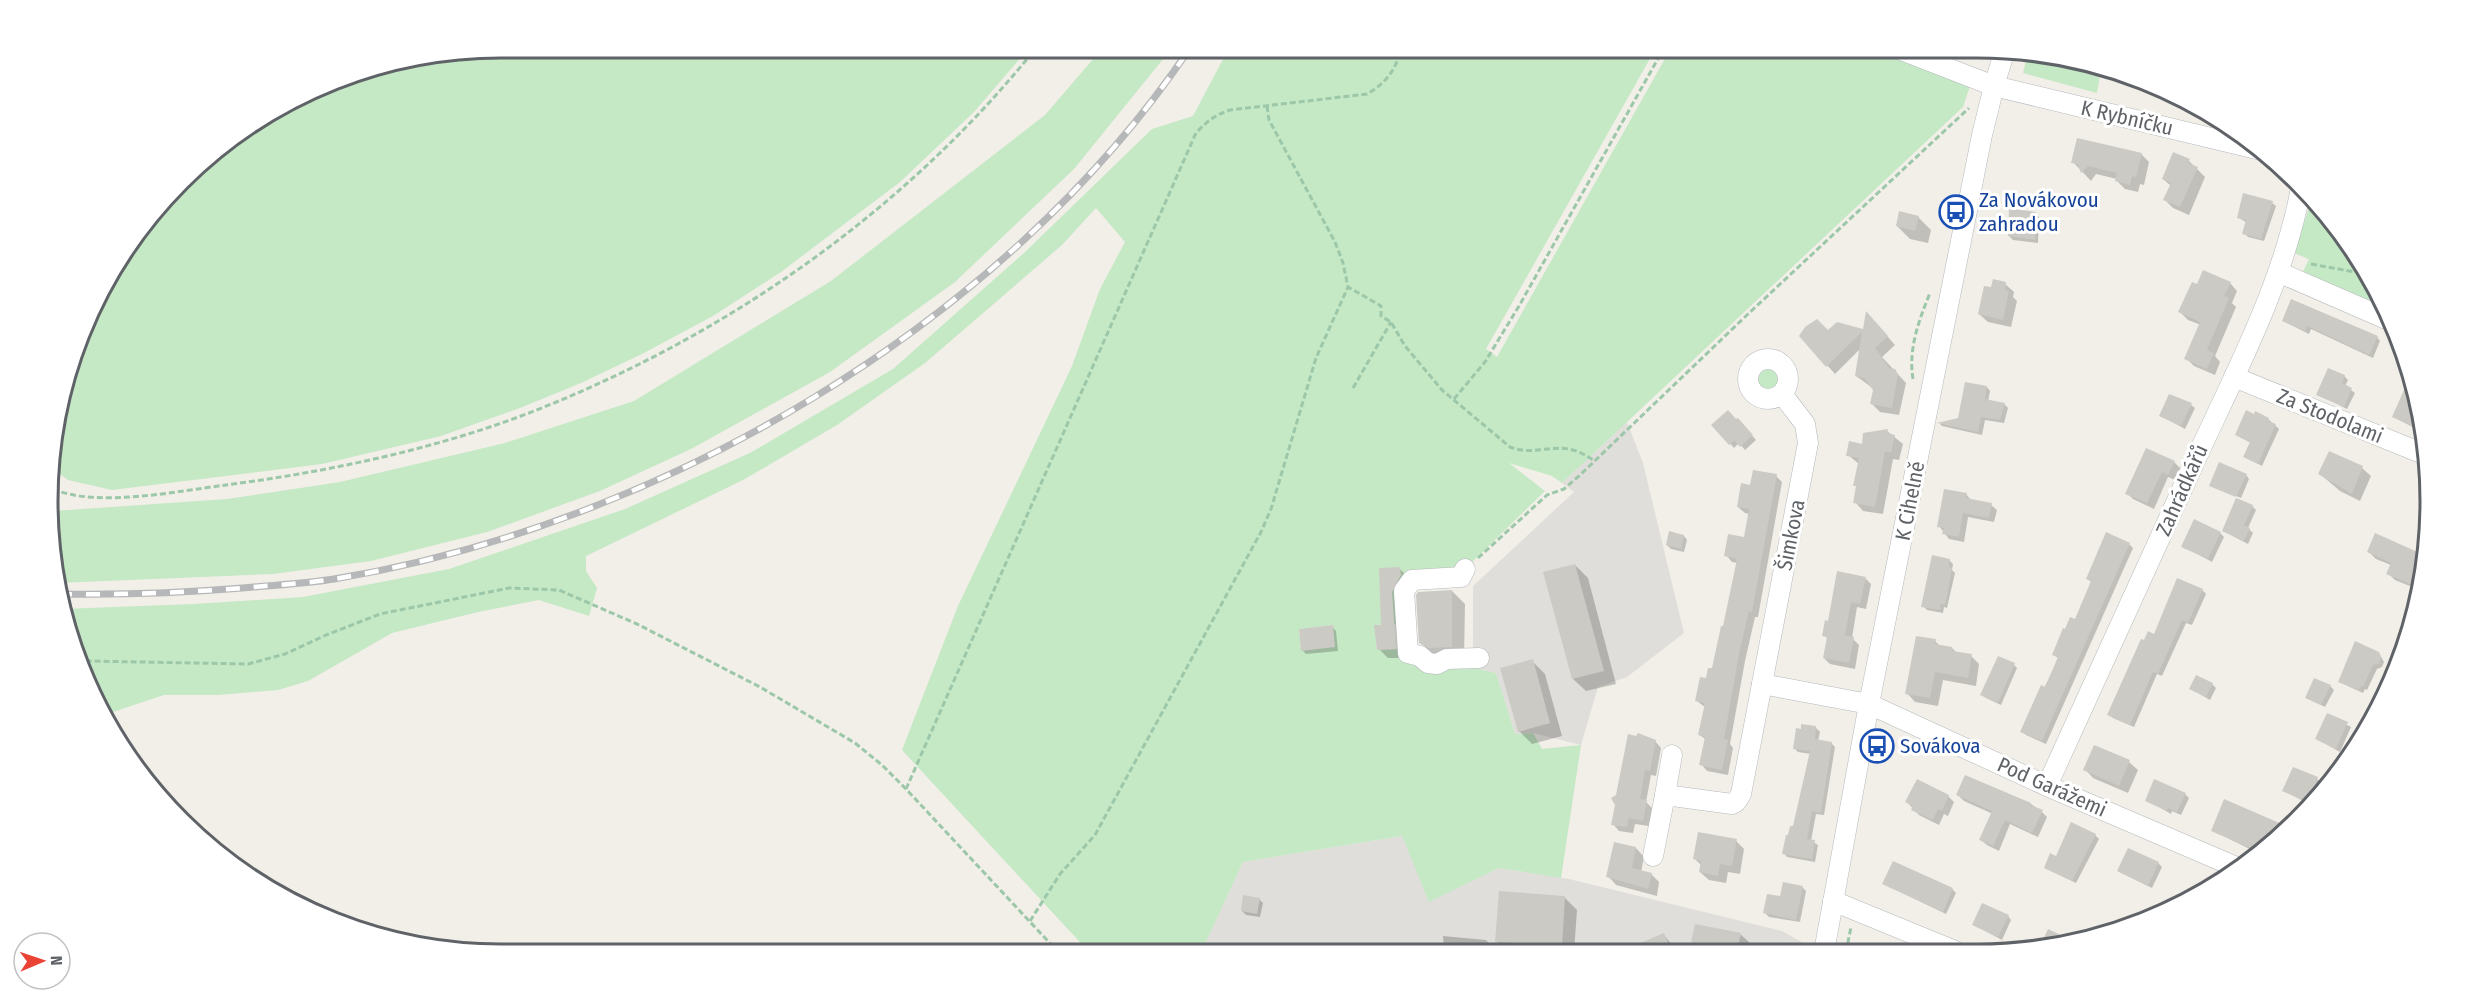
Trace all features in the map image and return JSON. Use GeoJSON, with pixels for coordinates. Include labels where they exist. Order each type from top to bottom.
{"type":"FeatureCollection","features":[{"type":"Feature","properties":{"kind":"street"},"geometry":{"type":"LineString","coordinates":[[1922,58],[1994,86]]}},
{"type":"Feature","properties":{"kind":"street","name":"K Cihelně"},"geometry":{"type":"LineString","coordinates":[[1825,944],[1869,705],[1994,86],[2002,59]]}},
{"type":"Feature","properties":{"kind":"street","name":"K Rybníčku"},"geometry":{"type":"LineString","coordinates":[[1994,86],[2239,145]]}},
{"type":"Feature","properties":{"kind":"street","name":"Zahrádkářů"},"geometry":{"type":"LineString","coordinates":[[2047,786],[2234,377],[2281,264],[2299,198]]}},
{"type":"Feature","properties":{"kind":"street"},"geometry":{"type":"LineString","coordinates":[[2281,264],[2378,314]]}},
{"type":"Feature","properties":{"kind":"street","name":"Za Stodolami"},"geometry":{"type":"LineString","coordinates":[[2234,377],[2417,451]]}},
{"type":"Feature","properties":{"kind":"street","name":"Šimkova"},"geometry":{"type":"LineString","coordinates":[[1665,795],[1727,804],[1736,802],[1741,794],[1808,443],[1805,424],[1782,394]]}},
{"type":"Feature","properties":{"kind":"street"},"geometry":{"type":"LineString","coordinates":[[1465,569],[1461,577],[1412,580],[1404,591],[1408,653],[1420,656],[1428,663],[1437,664],[1447,659],[1479,658]]}},
{"type":"Feature","properties":{"kind":"street"},"geometry":{"type":"LineString","coordinates":[[1762,684],[1869,705]]}},
{"type":"Feature","properties":{"kind":"street","name":"Pod Garážemi"},"geometry":{"type":"LineString","coordinates":[[1869,705],[2047,786],[2230,865]]}},
{"type":"Feature","properties":{"kind":"street"},"geometry":{"type":"LineString","coordinates":[[1653,856],[1672,755]]}},
{"type":"Feature","properties":{"kind":"street"},"geometry":{"type":"LineString","coordinates":[[1833,901],[1938,944]]}},
{"type":"Feature","properties":{"kind":"path"},"geometry":{"type":"LineString","coordinates":[[58,491],[67,495],[98,498],[257,481],[353,464],[519,416],[588,388],[716,323],[822,252],[903,188],[954,140],[1007,84],[1028,58]]}},
{"type":"Feature","properties":{"kind":"path"},"geometry":{"type":"LineString","coordinates":[[906,789],[1196,133],[1217,114],[1230,110],[1367,94],[1381,86],[1390,76],[1397,58]]}},
{"type":"Feature","properties":{"kind":"path"},"geometry":{"type":"LineString","coordinates":[[1454,399],[1485,362],[1519,306],[1658,58]]}},
{"type":"Feature","properties":{"kind":"path"},"geometry":{"type":"LineString","coordinates":[[1030,921],[1059,874],[1095,835],[1261,532],[1271,509],[1316,358],[1348,287],[1340,253],[1269,120],[1267,106]]}},
{"type":"Feature","properties":{"kind":"path"},"geometry":{"type":"LineString","coordinates":[[1465,569],[1547,495],[1564,489],[1595,461],[1748,314],[1969,109]]}},
{"type":"Feature","properties":{"kind":"path"},"geometry":{"type":"LineString","coordinates":[[2281,264],[2355,272]]}},
{"type":"Feature","properties":{"kind":"path"},"geometry":{"type":"LineString","coordinates":[[1348,287],[1381,306],[1381,316],[1391,322],[1405,346],[1442,390],[1510,447],[1519,451],[1535,452],[1560,448],[1572,449],[1595,461]]}},
{"type":"Feature","properties":{"kind":"path"},"geometry":{"type":"LineString","coordinates":[[1353,388],[1391,322]]}},
{"type":"Feature","properties":{"kind":"path"},"geometry":{"type":"LineString","coordinates":[[89,662],[248,664],[285,654],[380,614],[509,588],[559,590],[637,624],[760,687],[855,743],[906,789],[1051,944]]}},
{"type":"Feature","properties":{"kind":"path"},"geometry":{"type":"LineString","coordinates":[[1848,944],[1852,922]]}},
{"type":"Feature","properties":{"kind":"shaded area"},"geometry":{"type":"Polygon","coordinates":[[[1627,422],[1643,463],[1684,633],[1627,677],[1598,687],[1581,745],[1533,733],[1515,734],[1496,673],[1473,668],[1473,586],[1574,492],[1562,483],[1627,422]]]}},
{"type":"Feature","properties":{"kind":"shaded area"},"geometry":{"type":"Polygon","coordinates":[[[1402,836],[1457,888],[1499,868],[1569,879],[1782,931],[1805,944],[1205,944],[1243,862],[1402,836]]]}},
{"type":"Feature","properties":{"kind":"green space"},"geometry":{"type":"Polygon","coordinates":[[[1020,58],[974,112],[900,182],[781,272],[713,316],[581,383],[441,436],[322,464],[112,490],[68,480],[59,473],[62,444],[82,359],[104,306],[133,255],[168,209],[209,168],[255,133],[332,92],[415,67],[473,59],[1020,58]]]}},
{"type":"Feature","properties":{"kind":"green space"},"geometry":{"type":"Polygon","coordinates":[[[1094,58],[1164,58],[1074,169],[955,282],[830,372],[693,448],[600,491],[487,532],[371,561],[273,574],[66,583],[58,511],[227,499],[340,482],[505,443],[634,401],[831,281],[1045,115],[1094,58]]]}},
{"type":"Feature","properties":{"kind":"green space"},"geometry":{"type":"Polygon","coordinates":[[[1224,58],[1650,58],[1486,349],[1497,357],[1665,58],[1899,58],[1970,86],[1963,107],[1562,483],[1552,476],[1509,463],[1545,491],[1465,569],[1404,591],[1408,653],[1496,673],[1515,734],[1533,733],[1542,749],[1581,745],[1561,878],[1499,868],[1429,902],[1402,836],[1243,862],[1205,944],[1082,944],[902,750],[958,606],[1072,366],[1100,289],[1125,242],[1096,208],[1062,245],[925,363],[837,425],[743,480],[586,556],[586,571],[597,588],[589,616],[539,600],[478,612],[392,633],[308,681],[278,690],[218,695],[164,695],[112,712],[92,671],[72,609],[303,597],[449,569],[625,509],[750,453],[893,369],[1024,253],[1152,129],[1193,116],[1224,58]],[[1398,624],[1375,625],[1377,650],[1399,649],[1398,624]],[[1333,625],[1299,629],[1301,650],[1333,625]]]}},
{"type":"Feature","properties":{"kind":"green space"},"geometry":{"type":"Polygon","coordinates":[[[2026,61],[2063,67],[2100,76],[2097,93],[2023,73],[2026,61]]]}},
{"type":"Feature","properties":{"kind":"green space"},"geometry":{"type":"Polygon","coordinates":[[[2309,208],[2345,255],[2376,309],[2301,276],[2309,259],[2294,253],[2309,208]]]}},
{"type":"Feature","properties":{"kind":"green space"},"geometry":{"type":"Polygon","coordinates":[[[1768,368],[1776,372],[1780,380],[1776,388],[1768,392],[1760,388],[1756,380],[1760,372],[1768,368]]]}},
{"type":"Feature","properties":{"kind":"building"},"geometry":{"type":"Polygon","coordinates":[[[2077,138],[2142,153],[2136,177],[2132,176],[2130,185],[2115,181],[2117,173],[2088,166],[2081,173],[2078,164],[2071,163],[2077,138]]]}},
{"type":"Feature","properties":{"kind":"building"},"geometry":{"type":"Polygon","coordinates":[[[2173,152],[2190,159],[2188,163],[2198,167],[2180,207],[2163,200],[2171,183],[2162,179],[2173,152]]]}},
{"type":"Feature","properties":{"kind":"building"},"geometry":{"type":"Polygon","coordinates":[[[2243,193],[2273,201],[2261,239],[2242,234],[2246,220],[2237,218],[2243,193]]]}},
{"type":"Feature","properties":{"kind":"building"},"geometry":{"type":"Polygon","coordinates":[[[2009,208],[2036,212],[2035,240],[2008,236],[2009,208]]]}},
{"type":"Feature","properties":{"kind":"building"},"geometry":{"type":"Polygon","coordinates":[[[1899,211],[1919,216],[1915,231],[1896,226],[1899,211]]]}},
{"type":"Feature","properties":{"kind":"building"},"geometry":{"type":"Polygon","coordinates":[[[2203,270],[2231,282],[2224,296],[2229,298],[2207,350],[2214,353],[2207,369],[2184,359],[2200,322],[2178,312],[2192,282],[2197,284],[2203,270]]]}},
{"type":"Feature","properties":{"kind":"building"},"geometry":{"type":"Polygon","coordinates":[[[1993,279],[2006,282],[2005,290],[2009,291],[2003,320],[1978,314],[1984,286],[1991,287],[1993,279]]]}},
{"type":"Feature","properties":{"kind":"building"},"geometry":{"type":"Polygon","coordinates":[[[2291,299],[2378,336],[2369,355],[2307,326],[2305,331],[2282,321],[2291,299]]]}},
{"type":"Feature","properties":{"kind":"building"},"geometry":{"type":"Polygon","coordinates":[[[1866,311],[1888,336],[1875,348],[1889,368],[1895,369],[1898,374],[1892,408],[1870,404],[1873,390],[1864,378],[1855,376],[1862,332],[1826,367],[1799,336],[1805,327],[1817,319],[1828,330],[1837,322],[1863,329],[1866,311]]]}},
{"type":"Feature","properties":{"kind":"building"},"geometry":{"type":"Polygon","coordinates":[[[2328,368],[2345,375],[2342,383],[2352,388],[2344,407],[2316,395],[2328,368]]]}},
{"type":"Feature","properties":{"kind":"building"},"geometry":{"type":"Polygon","coordinates":[[[1965,382],[1987,386],[1985,399],[2005,403],[2000,420],[1981,417],[1978,432],[1937,423],[1958,418],[1965,382]]]}},
{"type":"Feature","properties":{"kind":"building"},"geometry":{"type":"Polygon","coordinates":[[[2404,389],[2413,427],[2392,417],[2404,389]]]}},
{"type":"Feature","properties":{"kind":"building"},"geometry":{"type":"Polygon","coordinates":[[[2169,394],[2192,403],[2181,426],[2159,416],[2169,394]]]}},
{"type":"Feature","properties":{"kind":"building"},"geometry":{"type":"Polygon","coordinates":[[[1728,410],[1753,435],[1740,447],[1734,440],[1729,445],[1711,425],[1728,410]]]}},
{"type":"Feature","properties":{"kind":"building"},"geometry":{"type":"Polygon","coordinates":[[[2246,410],[2254,414],[2255,411],[2276,424],[2258,464],[2243,457],[2250,442],[2235,435],[2246,410]]]}},
{"type":"Feature","properties":{"kind":"building"},"geometry":{"type":"Polygon","coordinates":[[[1888,429],[1887,433],[1895,435],[1891,453],[1885,451],[1875,507],[1853,503],[1856,486],[1853,486],[1859,458],[1846,456],[1849,441],[1862,444],[1863,433],[1888,429]]]}},
{"type":"Feature","properties":{"kind":"building"},"geometry":{"type":"Polygon","coordinates":[[[2146,448],[2175,461],[2168,475],[2162,472],[2147,503],[2125,494],[2146,448]]]}},
{"type":"Feature","properties":{"kind":"building"},"geometry":{"type":"Polygon","coordinates":[[[2329,451],[2363,466],[2352,494],[2318,474],[2329,451]]]}},
{"type":"Feature","properties":{"kind":"building"},"geometry":{"type":"Polygon","coordinates":[[[2219,462],[2247,474],[2236,497],[2209,486],[2219,462]]]}},
{"type":"Feature","properties":{"kind":"building"},"geometry":{"type":"Polygon","coordinates":[[[1753,470],[1777,474],[1752,612],[1749,611],[1739,654],[1724,739],[1728,740],[1722,770],[1699,765],[1705,737],[1698,735],[1705,703],[1695,701],[1700,677],[1706,678],[1708,668],[1712,668],[1721,626],[1723,626],[1737,559],[1724,556],[1728,534],[1744,537],[1749,509],[1737,507],[1741,483],[1750,485],[1753,470]]]}},
{"type":"Feature","properties":{"kind":"building"},"geometry":{"type":"Polygon","coordinates":[[[1944,489],[1967,493],[1966,498],[1992,503],[1989,518],[1963,513],[1959,537],[1942,534],[1944,528],[1937,527],[1944,489]]]}},
{"type":"Feature","properties":{"kind":"building"},"geometry":{"type":"Polygon","coordinates":[[[2236,498],[2253,505],[2244,525],[2250,528],[2244,541],[2222,531],[2236,498]]]}},
{"type":"Feature","properties":{"kind":"building"},"geometry":{"type":"Polygon","coordinates":[[[2194,519],[2221,532],[2208,559],[2181,547],[2194,519]]]}},
{"type":"Feature","properties":{"kind":"building"},"geometry":{"type":"Polygon","coordinates":[[[1669,531],[1684,535],[1681,549],[1666,545],[1669,531]]]}},
{"type":"Feature","properties":{"kind":"building"},"geometry":{"type":"Polygon","coordinates":[[[2106,532],[2130,543],[2042,741],[2020,732],[2041,685],[2045,687],[2058,657],[2052,655],[2063,628],[2065,629],[2070,617],[2075,619],[2091,581],[2086,579],[2106,532]]]}},
{"type":"Feature","properties":{"kind":"building"},"geometry":{"type":"Polygon","coordinates":[[[2375,533],[2417,552],[2410,584],[2386,574],[2391,563],[2367,552],[2375,533]]]}},
{"type":"Feature","properties":{"kind":"building"},"geometry":{"type":"Polygon","coordinates":[[[1932,555],[1950,559],[1949,567],[1952,568],[1946,601],[1944,605],[1941,604],[1940,610],[1921,607],[1932,555]]]}},
{"type":"Feature","properties":{"kind":"building"},"geometry":{"type":"Polygon","coordinates":[[[1575,564],[1604,671],[1572,679],[1543,572],[1575,564]]]}},
{"type":"Feature","properties":{"kind":"building"},"geometry":{"type":"Polygon","coordinates":[[[1400,567],[1401,575],[1392,592],[1396,649],[1377,650],[1374,625],[1381,625],[1379,568],[1400,567]]]}},
{"type":"Feature","properties":{"kind":"building"},"geometry":{"type":"Polygon","coordinates":[[[1837,571],[1866,577],[1860,604],[1851,602],[1845,635],[1854,637],[1849,663],[1823,658],[1827,637],[1822,636],[1825,620],[1828,621],[1837,571]]]}},
{"type":"Feature","properties":{"kind":"building"},"geometry":{"type":"Polygon","coordinates":[[[2177,578],[2203,589],[2188,623],[2182,620],[2158,674],[2153,672],[2130,725],[2107,715],[2141,639],[2144,640],[2148,631],[2154,634],[2177,578]]]}},
{"type":"Feature","properties":{"kind":"building"},"geometry":{"type":"Polygon","coordinates":[[[1452,590],[1452,647],[1429,648],[1419,643],[1416,595],[1418,592],[1452,590]]]}},
{"type":"Feature","properties":{"kind":"building"},"geometry":{"type":"Polygon","coordinates":[[[1333,625],[1335,647],[1301,651],[1299,629],[1333,625]]]}},
{"type":"Feature","properties":{"kind":"building"},"geometry":{"type":"Polygon","coordinates":[[[1916,636],[1936,639],[1935,644],[1952,647],[1952,651],[1972,654],[1968,678],[1935,672],[1930,698],[1905,694],[1916,636]]]}},
{"type":"Feature","properties":{"kind":"building"},"geometry":{"type":"Polygon","coordinates":[[[2355,641],[2379,652],[2381,657],[2379,664],[2373,665],[2363,687],[2361,686],[2359,690],[2338,682],[2355,641]]]}},
{"type":"Feature","properties":{"kind":"building"},"geometry":{"type":"Polygon","coordinates":[[[1998,656],[2015,663],[1998,703],[1980,695],[1998,656]]]}},
{"type":"Feature","properties":{"kind":"building"},"geometry":{"type":"Polygon","coordinates":[[[1533,659],[1550,723],[1518,732],[1500,668],[1533,659]]]}},
{"type":"Feature","properties":{"kind":"building"},"geometry":{"type":"Polygon","coordinates":[[[2196,675],[2213,683],[2206,697],[2189,689],[2196,675]]]}},
{"type":"Feature","properties":{"kind":"building"},"geometry":{"type":"Polygon","coordinates":[[[2314,678],[2331,685],[2321,705],[2305,698],[2314,678]]]}},
{"type":"Feature","properties":{"kind":"building"},"geometry":{"type":"Polygon","coordinates":[[[2327,713],[2348,722],[2336,749],[2315,739],[2327,713]]]}},
{"type":"Feature","properties":{"kind":"building"},"geometry":{"type":"Polygon","coordinates":[[[1801,724],[1816,726],[1815,739],[1832,742],[1821,813],[1812,811],[1807,839],[1815,840],[1812,859],[1782,854],[1786,835],[1788,835],[1790,826],[1793,826],[1810,751],[1793,749],[1796,728],[1801,729],[1801,724]]]}},
{"type":"Feature","properties":{"kind":"building"},"geometry":{"type":"Polygon","coordinates":[[[1638,733],[1656,740],[1650,771],[1645,770],[1640,799],[1647,800],[1643,821],[1629,818],[1627,827],[1611,825],[1615,805],[1611,798],[1616,795],[1628,734],[1636,736],[1638,733]]]}},
{"type":"Feature","properties":{"kind":"building"},"geometry":{"type":"Polygon","coordinates":[[[2094,745],[2130,760],[2119,786],[2083,770],[2094,745]]]}},
{"type":"Feature","properties":{"kind":"building"},"geometry":{"type":"Polygon","coordinates":[[[2293,767],[2318,777],[2316,786],[2304,800],[2282,791],[2293,767]]]}},
{"type":"Feature","properties":{"kind":"building"},"geometry":{"type":"Polygon","coordinates":[[[1965,775],[2043,810],[2032,833],[2005,820],[1993,846],[1979,840],[1992,811],[1956,795],[1965,775]]]}},
{"type":"Feature","properties":{"kind":"building"},"geometry":{"type":"Polygon","coordinates":[[[1917,779],[1949,795],[1942,811],[1938,809],[1933,820],[1911,810],[1913,806],[1905,802],[1917,779]]]}},
{"type":"Feature","properties":{"kind":"building"},"geometry":{"type":"Polygon","coordinates":[[[2154,779],[2186,793],[2177,812],[2168,808],[2167,811],[2145,801],[2154,779]]]}},
{"type":"Feature","properties":{"kind":"building"},"geometry":{"type":"Polygon","coordinates":[[[2224,799],[2281,824],[2252,848],[2211,831],[2224,799]]]}},
{"type":"Feature","properties":{"kind":"building"},"geometry":{"type":"Polygon","coordinates":[[[2071,822],[2096,834],[2072,881],[2044,868],[2050,853],[2056,856],[2071,822]]]}},
{"type":"Feature","properties":{"kind":"building"},"geometry":{"type":"Polygon","coordinates":[[[1698,832],[1737,839],[1732,866],[1720,864],[1718,876],[1699,872],[1701,861],[1693,859],[1698,832]]]}},
{"type":"Feature","properties":{"kind":"building"},"geometry":{"type":"Polygon","coordinates":[[[1614,842],[1636,847],[1632,868],[1652,873],[1648,889],[1606,877],[1614,842]]]}},
{"type":"Feature","properties":{"kind":"building"},"geometry":{"type":"Polygon","coordinates":[[[2128,848],[2159,862],[2148,886],[2117,871],[2128,848]]]}},
{"type":"Feature","properties":{"kind":"building"},"geometry":{"type":"Polygon","coordinates":[[[1893,861],[1953,888],[1943,912],[1882,884],[1893,861]]]}},
{"type":"Feature","properties":{"kind":"building"},"geometry":{"type":"Polygon","coordinates":[[[1783,882],[1803,886],[1796,920],[1763,913],[1767,894],[1780,896],[1783,882]]]}},
{"type":"Feature","properties":{"kind":"building"},"geometry":{"type":"Polygon","coordinates":[[[1499,891],[1565,896],[1562,944],[1495,942],[1499,891]]]}},
{"type":"Feature","properties":{"kind":"building"},"geometry":{"type":"Polygon","coordinates":[[[1243,895],[1260,898],[1257,914],[1241,911],[1243,895]]]}},
{"type":"Feature","properties":{"kind":"building"},"geometry":{"type":"Polygon","coordinates":[[[1982,903],[2009,915],[1998,937],[1972,925],[1982,903]]]}},
{"type":"Feature","properties":{"kind":"building"},"geometry":{"type":"Polygon","coordinates":[[[1695,924],[1741,933],[1739,944],[1691,942],[1695,924]]]}},
{"type":"Feature","properties":{"kind":"building"},"geometry":{"type":"Polygon","coordinates":[[[2048,929],[2063,936],[2043,939],[2048,929]]]}},
{"type":"Feature","properties":{"kind":"building"},"geometry":{"type":"Polygon","coordinates":[[[1664,933],[1669,944],[1638,944],[1664,933]]]}},
{"type":"Feature","properties":{"kind":"railway"},"geometry":{"type":"LineString","coordinates":[[68,594],[196,591],[334,579],[457,552],[579,512],[699,460],[814,397],[923,324],[1024,240],[1113,148],[1182,58]]}},
{"type":"Feature","properties":{"kind":"place","name":"Za Novákovou zahradou"},"geometry":{"type":"Point","coordinates":[1956,212]}},
{"type":"Feature","properties":{"kind":"place","name":"Sovákova"},"geometry":{"type":"Point","coordinates":[1877,746]}}]}
